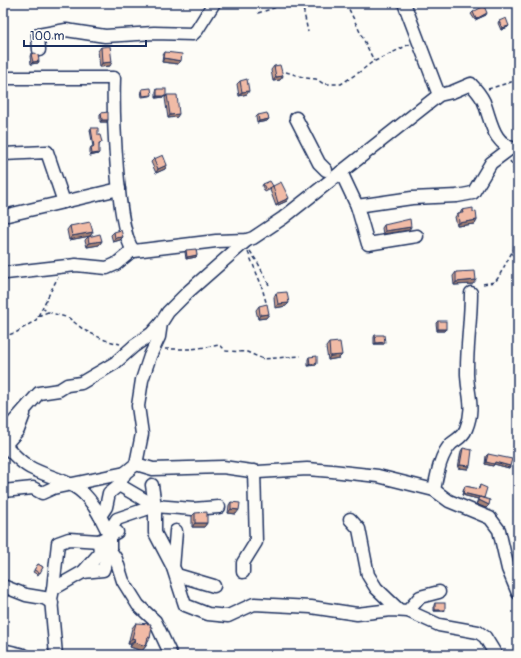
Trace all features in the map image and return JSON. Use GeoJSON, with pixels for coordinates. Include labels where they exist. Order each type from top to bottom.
{"type":"FeatureCollection","features":[{"type":"Feature","properties":{"kind":"street"},"geometry":{"type":"LineString","coordinates":[[39,50],[38,35],[66,30],[104,36],[154,33],[193,34],[214,3]]}},
{"type":"Feature","properties":{"kind":"street"},"geometry":{"type":"LineString","coordinates":[[404,3],[438,95]]}},
{"type":"Feature","properties":{"kind":"street"},"geometry":{"type":"LineString","coordinates":[[3,78],[114,78],[113,113],[119,189],[124,223],[134,251],[216,240],[245,241]]}},
{"type":"Feature","properties":{"kind":"street"},"geometry":{"type":"LineString","coordinates":[[3,434],[39,393],[59,390],[67,385],[81,383],[115,363],[130,349],[151,334],[168,312],[189,291],[245,241],[283,218],[334,173],[438,95],[452,92],[471,84],[485,103],[494,131],[510,152],[492,163],[473,193],[457,196],[412,198],[357,206]]}},
{"type":"Feature","properties":{"kind":"street"},"geometry":{"type":"LineString","coordinates":[[296,118],[319,163],[334,173],[357,206],[368,244],[417,236]]}},
{"type":"Feature","properties":{"kind":"street"},"geometry":{"type":"LineString","coordinates":[[3,154],[46,152],[64,202]]}},
{"type":"Feature","properties":{"kind":"street"},"geometry":{"type":"LineString","coordinates":[[8,215],[119,189]]}},
{"type":"Feature","properties":{"kind":"street"},"geometry":{"type":"LineString","coordinates":[[6,273],[76,265],[107,268],[122,259],[132,248]]}},
{"type":"Feature","properties":{"kind":"street"},"geometry":{"type":"LineString","coordinates":[[434,490],[440,464],[451,445],[460,438],[466,430],[470,414],[472,403],[467,375],[471,293]]}},
{"type":"Feature","properties":{"kind":"street"},"geometry":{"type":"LineString","coordinates":[[100,516],[106,507],[109,493],[119,486],[125,473],[136,464],[142,434],[138,406],[142,380],[150,356],[159,337],[161,323]]}},
{"type":"Feature","properties":{"kind":"street"},"geometry":{"type":"LineString","coordinates":[[27,405],[18,430],[5,445],[32,469],[73,484],[92,502],[100,516],[108,536],[110,550],[116,559],[123,581],[138,605],[155,621],[171,655]]}},
{"type":"Feature","properties":{"kind":"street"},"geometry":{"type":"LineString","coordinates":[[136,464],[153,468],[223,467],[254,471],[307,469],[357,473],[378,476],[434,490],[448,501],[490,518],[499,530],[508,569],[518,593]]}},
{"type":"Feature","properties":{"kind":"street"},"geometry":{"type":"LineString","coordinates":[[244,572],[243,563],[256,542],[254,471]]}},
{"type":"Feature","properties":{"kind":"street"},"geometry":{"type":"LineString","coordinates":[[3,491],[33,488],[42,493],[53,488],[125,473]]}},
{"type":"Feature","properties":{"kind":"street"},"geometry":{"type":"LineString","coordinates":[[152,485],[155,506],[155,533],[177,575],[214,586]]}},
{"type":"Feature","properties":{"kind":"street"},"geometry":{"type":"LineString","coordinates":[[119,486],[155,506]]}},
{"type":"Feature","properties":{"kind":"street"},"geometry":{"type":"LineString","coordinates":[[53,588],[83,572],[100,553],[117,519],[155,506],[193,509],[219,507]]}},
{"type":"Feature","properties":{"kind":"street"},"geometry":{"type":"LineString","coordinates":[[350,519],[359,529],[368,575],[376,588],[404,610],[439,625],[478,632],[485,637],[496,655]]}},
{"type":"Feature","properties":{"kind":"street"},"geometry":{"type":"LineString","coordinates":[[176,531],[173,568],[185,605],[208,614],[228,616],[254,604],[311,607],[357,614],[404,610],[420,597],[439,592]]}},
{"type":"Feature","properties":{"kind":"street"},"geometry":{"type":"LineString","coordinates":[[56,655],[52,604],[58,543],[69,539],[108,536]]}},
{"type":"Feature","properties":{"kind":"street"},"geometry":{"type":"LineString","coordinates":[[83,572],[103,570],[110,550]]}},
{"type":"Feature","properties":{"kind":"street"},"geometry":{"type":"LineString","coordinates":[[3,586],[26,595],[44,598],[52,604]]}},
{"type":"Feature","properties":{"kind":"street"},"geometry":{"type":"LineString","coordinates":[[3,650],[24,655]]}},
{"type":"Feature","properties":{"kind":"path"},"geometry":{"type":"LineString","coordinates":[[258,13],[290,3]]}},
{"type":"Feature","properties":{"kind":"path"},"geometry":{"type":"LineString","coordinates":[[302,3],[308,32]]}},
{"type":"Feature","properties":{"kind":"path"},"geometry":{"type":"LineString","coordinates":[[346,3],[374,62]]}},
{"type":"Feature","properties":{"kind":"path"},"geometry":{"type":"LineString","coordinates":[[286,72],[306,78],[316,79],[324,84],[341,84],[374,62],[417,41]]}},
{"type":"Feature","properties":{"kind":"path"},"geometry":{"type":"LineString","coordinates":[[479,94],[493,86],[518,80]]}},
{"type":"Feature","properties":{"kind":"path"},"geometry":{"type":"LineString","coordinates":[[510,152],[510,160],[514,166],[516,185],[518,189]]}},
{"type":"Feature","properties":{"kind":"path"},"geometry":{"type":"LineString","coordinates":[[245,241],[269,285]]}},
{"type":"Feature","properties":{"kind":"path"},"geometry":{"type":"LineString","coordinates":[[245,241],[266,302]]}},
{"type":"Feature","properties":{"kind":"path"},"geometry":{"type":"LineString","coordinates":[[483,284],[495,282],[518,241]]}},
{"type":"Feature","properties":{"kind":"path"},"geometry":{"type":"LineString","coordinates":[[3,337],[32,324],[36,320],[64,266]]}},
{"type":"Feature","properties":{"kind":"path"},"geometry":{"type":"LineString","coordinates":[[42,308],[48,312],[69,318],[84,330],[130,349]]}},
{"type":"Feature","properties":{"kind":"path"},"geometry":{"type":"LineString","coordinates":[[38,316],[48,312]]}},
{"type":"Feature","properties":{"kind":"path"},"geometry":{"type":"LineString","coordinates":[[154,348],[192,349],[220,345],[226,351],[247,352],[263,359],[301,356]]}},
{"type":"Feature","properties":{"kind":"building"},"geometry":{"type":"Polygon","coordinates":[[[484,6],[487,13],[476,19],[473,12],[484,6]]]}},
{"type":"Feature","properties":{"kind":"building"},"geometry":{"type":"Polygon","coordinates":[[[506,18],[509,26],[502,28],[499,21],[506,18]]]}},
{"type":"Feature","properties":{"kind":"building"},"geometry":{"type":"Polygon","coordinates":[[[110,46],[112,62],[102,63],[101,47],[110,46]]]}},
{"type":"Feature","properties":{"kind":"building"},"geometry":{"type":"Polygon","coordinates":[[[165,52],[182,54],[181,61],[164,58],[165,52]]]}},
{"type":"Feature","properties":{"kind":"building"},"geometry":{"type":"Polygon","coordinates":[[[35,53],[38,55],[39,61],[33,62],[31,54],[35,53]]]}},
{"type":"Feature","properties":{"kind":"building"},"geometry":{"type":"Polygon","coordinates":[[[280,65],[283,76],[276,77],[274,66],[280,65]]]}},
{"type":"Feature","properties":{"kind":"building"},"geometry":{"type":"Polygon","coordinates":[[[247,79],[249,91],[242,92],[240,81],[247,79]]]}},
{"type":"Feature","properties":{"kind":"building"},"geometry":{"type":"Polygon","coordinates":[[[151,88],[152,95],[143,96],[142,89],[151,88]]]}},
{"type":"Feature","properties":{"kind":"building"},"geometry":{"type":"Polygon","coordinates":[[[157,89],[166,89],[166,96],[157,96],[157,89]]]}},
{"type":"Feature","properties":{"kind":"building"},"geometry":{"type":"Polygon","coordinates":[[[167,95],[177,95],[179,114],[170,115],[167,95]]]}},
{"type":"Feature","properties":{"kind":"building"},"geometry":{"type":"Polygon","coordinates":[[[108,112],[108,120],[102,120],[101,113],[108,112]]]}},
{"type":"Feature","properties":{"kind":"building"},"geometry":{"type":"Polygon","coordinates":[[[267,113],[269,119],[259,121],[258,115],[267,113]]]}},
{"type":"Feature","properties":{"kind":"building"},"geometry":{"type":"Polygon","coordinates":[[[91,128],[98,128],[98,135],[100,135],[102,142],[99,143],[99,153],[92,154],[91,147],[94,147],[91,128]]]}},
{"type":"Feature","properties":{"kind":"building"},"geometry":{"type":"Polygon","coordinates":[[[163,155],[167,165],[158,169],[154,159],[163,155]]]}},
{"type":"Feature","properties":{"kind":"building"},"geometry":{"type":"Polygon","coordinates":[[[270,181],[273,186],[266,190],[263,184],[270,181]]]}},
{"type":"Feature","properties":{"kind":"building"},"geometry":{"type":"Polygon","coordinates":[[[281,182],[289,198],[278,203],[273,186],[281,182]]]}},
{"type":"Feature","properties":{"kind":"building"},"geometry":{"type":"Polygon","coordinates":[[[473,208],[473,212],[476,211],[477,220],[459,223],[458,213],[463,213],[462,210],[473,208]]]}},
{"type":"Feature","properties":{"kind":"building"},"geometry":{"type":"Polygon","coordinates":[[[410,219],[411,227],[385,231],[384,225],[410,219]]]}},
{"type":"Feature","properties":{"kind":"building"},"geometry":{"type":"Polygon","coordinates":[[[90,222],[93,232],[72,236],[70,226],[90,222]]]}},
{"type":"Feature","properties":{"kind":"building"},"geometry":{"type":"Polygon","coordinates":[[[121,230],[123,237],[115,238],[114,232],[121,230]]]}},
{"type":"Feature","properties":{"kind":"building"},"geometry":{"type":"Polygon","coordinates":[[[100,234],[102,241],[89,243],[88,237],[100,234]]]}},
{"type":"Feature","properties":{"kind":"building"},"geometry":{"type":"Polygon","coordinates":[[[196,249],[197,255],[187,257],[186,250],[196,249]]]}},
{"type":"Feature","properties":{"kind":"building"},"geometry":{"type":"Polygon","coordinates":[[[475,271],[476,280],[456,282],[456,272],[475,271]]]}},
{"type":"Feature","properties":{"kind":"building"},"geometry":{"type":"Polygon","coordinates":[[[287,292],[289,303],[278,304],[276,293],[287,292]]]}},
{"type":"Feature","properties":{"kind":"building"},"geometry":{"type":"Polygon","coordinates":[[[267,304],[269,314],[260,315],[259,306],[267,304]]]}},
{"type":"Feature","properties":{"kind":"building"},"geometry":{"type":"Polygon","coordinates":[[[438,321],[446,321],[446,329],[438,329],[438,321]]]}},
{"type":"Feature","properties":{"kind":"building"},"geometry":{"type":"Polygon","coordinates":[[[375,335],[384,335],[385,342],[376,343],[375,335]]]}},
{"type":"Feature","properties":{"kind":"building"},"geometry":{"type":"Polygon","coordinates":[[[340,342],[342,355],[330,356],[329,343],[340,342]]]}},
{"type":"Feature","properties":{"kind":"building"},"geometry":{"type":"Polygon","coordinates":[[[317,356],[317,363],[310,364],[309,357],[317,356]]]}},
{"type":"Feature","properties":{"kind":"building"},"geometry":{"type":"Polygon","coordinates":[[[463,448],[472,450],[470,466],[460,465],[463,448]]]}},
{"type":"Feature","properties":{"kind":"building"},"geometry":{"type":"Polygon","coordinates":[[[488,454],[512,459],[510,466],[495,462],[494,464],[486,462],[488,454]]]}},
{"type":"Feature","properties":{"kind":"building"},"geometry":{"type":"Polygon","coordinates":[[[480,485],[487,488],[484,498],[463,493],[465,486],[479,489],[480,485]]]}},
{"type":"Feature","properties":{"kind":"building"},"geometry":{"type":"Polygon","coordinates":[[[480,497],[490,500],[489,505],[479,500],[480,497]]]}},
{"type":"Feature","properties":{"kind":"building"},"geometry":{"type":"Polygon","coordinates":[[[231,502],[240,503],[239,510],[231,509],[231,502]]]}},
{"type":"Feature","properties":{"kind":"building"},"geometry":{"type":"Polygon","coordinates":[[[207,512],[207,523],[195,523],[195,513],[207,512]]]}},
{"type":"Feature","properties":{"kind":"building"},"geometry":{"type":"Polygon","coordinates":[[[38,564],[43,567],[40,573],[34,570],[38,564]]]}},
{"type":"Feature","properties":{"kind":"building"},"geometry":{"type":"Polygon","coordinates":[[[435,603],[445,603],[445,610],[435,610],[435,603]]]}},
{"type":"Feature","properties":{"kind":"building"},"geometry":{"type":"Polygon","coordinates":[[[136,623],[151,624],[150,627],[152,627],[150,638],[148,637],[146,646],[134,642],[135,639],[132,638],[136,623]]]}}]}
